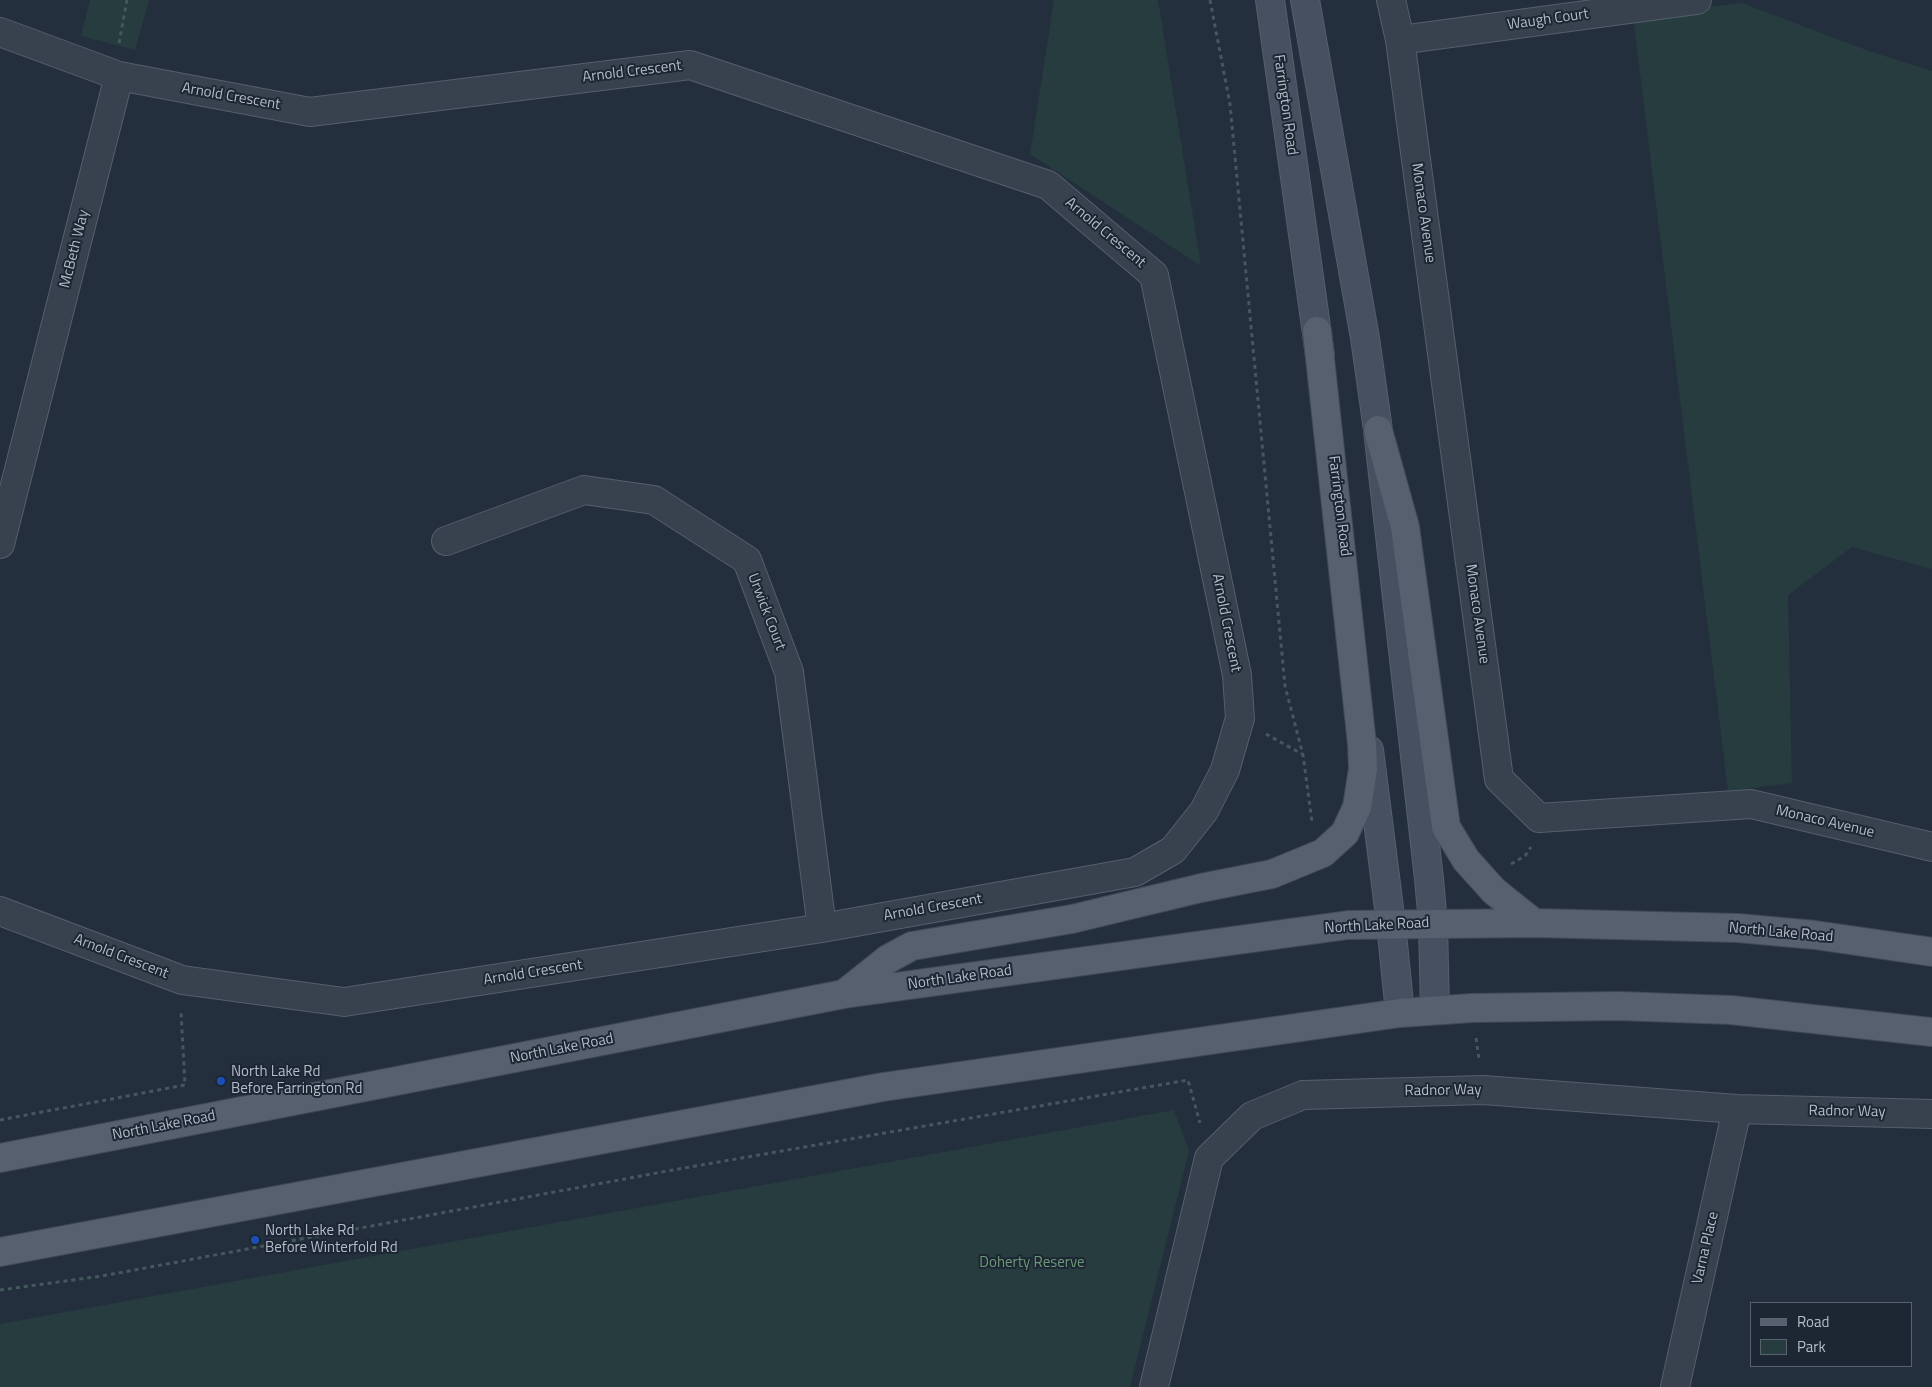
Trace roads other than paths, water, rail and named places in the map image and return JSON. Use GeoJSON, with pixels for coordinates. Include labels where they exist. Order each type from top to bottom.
{"type":"FeatureCollection","features":[{"type":"Feature","properties":{"kind":"main road","name":"Farrington Road"},"geometry":{"type":"LineString","coordinates":[[1270,0],[1317,331],[1391,924],[1400,1013]]}},
{"type":"Feature","properties":{"kind":"main road"},"geometry":{"type":"LineString","coordinates":[[1305,0],[1365,338],[1378,430],[1433,924],[1435,1010]]}},
{"type":"Feature","properties":{"kind":"main road"},"geometry":{"type":"LineString","coordinates":[[844,994],[888,958],[912,946],[1072,919],[1202,888],[1272,874],[1323,853],[1345,834],[1357,806],[1363,769],[1362,744],[1317,331]]}},
{"type":"Feature","properties":{"kind":"main road"},"geometry":{"type":"LineString","coordinates":[[1378,430],[1405,527],[1446,827],[1466,860],[1494,891],[1534,923]]}},
{"type":"Feature","properties":{"kind":"main road","name":"North Lake Road"},"geometry":{"type":"LineString","coordinates":[[0,1158],[844,994],[1348,925],[1534,923],[1738,928],[1815,935],[1932,952]]}},
{"type":"Feature","properties":{"kind":"main road"},"geometry":{"type":"LineString","coordinates":[[0,1252],[883,1087],[1400,1013],[1435,1010],[1618,1006],[1732,1010],[1932,1032]]}},
{"type":"Feature","properties":{"kind":"street","name":"Monaco Avenue"},"geometry":{"type":"LineString","coordinates":[[1391,0],[1400,40],[1499,779],[1539,818],[1751,804],[1932,847]]}},
{"type":"Feature","properties":{"kind":"street","name":"Waugh Court"},"geometry":{"type":"LineString","coordinates":[[1400,40],[1697,0]]}},
{"type":"Feature","properties":{"kind":"street"},"geometry":{"type":"LineString","coordinates":[[0,32],[118,76]]}},
{"type":"Feature","properties":{"kind":"street","name":"Arnold Crescent"},"geometry":{"type":"LineString","coordinates":[[0,911],[182,980],[344,1002],[822,928],[1135,872],[1173,850],[1204,811],[1224,770],[1240,718],[1237,675],[1154,275],[1048,185],[690,65],[310,112],[118,76]]}},
{"type":"Feature","properties":{"kind":"street","name":"McBeth Way"},"geometry":{"type":"LineString","coordinates":[[0,544],[118,76]]}},
{"type":"Feature","properties":{"kind":"street","name":"Urwick Court"},"geometry":{"type":"LineString","coordinates":[[446,541],[584,490],[654,500],[747,560],[789,672],[822,928]]}},
{"type":"Feature","properties":{"kind":"street","name":"Radnor Way"},"geometry":{"type":"LineString","coordinates":[[1154,1387],[1209,1158],[1252,1116],[1303,1095],[1483,1090],[1737,1109],[1932,1114]]}},
{"type":"Feature","properties":{"kind":"street","name":"Varna Place"},"geometry":{"type":"LineString","coordinates":[[1675,1387],[1737,1109]]}},
{"type":"Feature","properties":{"kind":"place","name":"North Lake Rd Before Farrington Rd"},"geometry":{"type":"Point","coordinates":[221,1081]}},
{"type":"Feature","properties":{"kind":"place","name":"North Lake Rd Before Winterfold Rd"},"geometry":{"type":"Point","coordinates":[255,1240]}},
{"type":"Feature","properties":{"kind":"park label","name":"Doherty Reserve"},"geometry":{"type":"Point","coordinates":[1032,1263]}}]}
